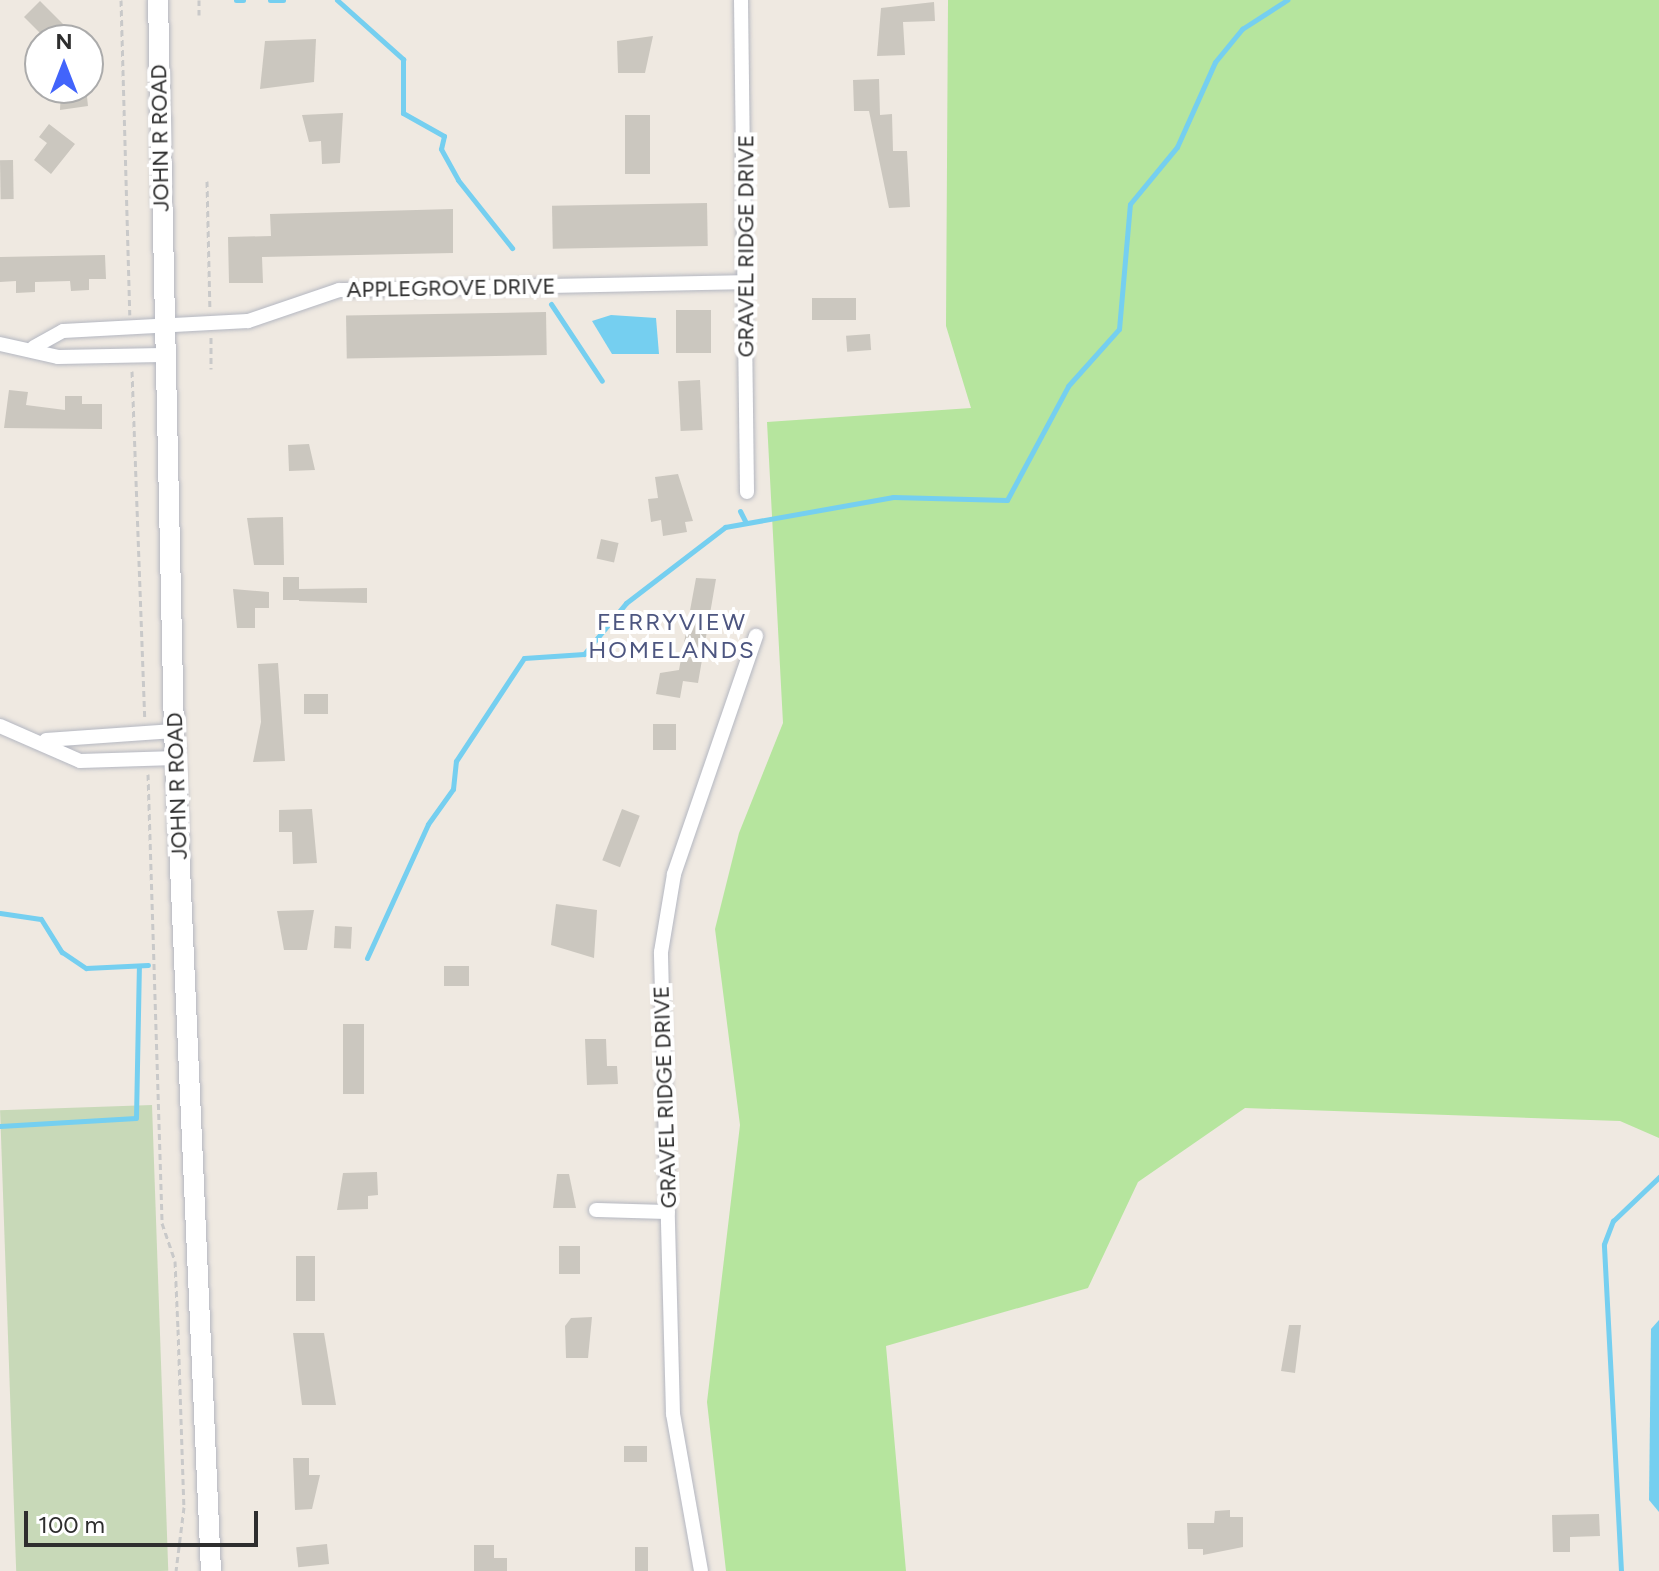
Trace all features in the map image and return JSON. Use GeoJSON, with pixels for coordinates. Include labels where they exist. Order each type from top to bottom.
{"type":"FeatureCollection","features":[{"type":"Feature","properties":{"kind":"main road","name":"JOHN R ROAD"},"geometry":{"type":"LineString","coordinates":[[158,0],[162,355],[174,731],[211,1571]]}},
{"type":"Feature","properties":{"kind":"street","name":"GRAVEL RIDGE DRIVE"},"geometry":{"type":"LineString","coordinates":[[741,0],[747,492]]}},
{"type":"Feature","properties":{"kind":"street","name":"APPLEGROVE DRIVE"},"geometry":{"type":"LineString","coordinates":[[34,347],[63,331],[248,321],[339,290],[746,282]]}},
{"type":"Feature","properties":{"kind":"street"},"geometry":{"type":"LineString","coordinates":[[0,344],[34,347],[58,357],[162,355]]}},
{"type":"Feature","properties":{"kind":"street","name":"GRAVEL RIDGE DRIVE"},"geometry":{"type":"LineString","coordinates":[[701,1571],[675,1435],[664,926],[686,834],[738,703],[756,636]]}},
{"type":"Feature","properties":{"kind":"street"},"geometry":{"type":"LineString","coordinates":[[0,726],[46,740],[80,761],[176,758]]}},
{"type":"Feature","properties":{"kind":"street"},"geometry":{"type":"LineString","coordinates":[[46,740],[174,731]]}},
{"type":"Feature","properties":{"kind":"street"},"geometry":{"type":"LineString","coordinates":[[596,1210],[668,1212]]}},
{"type":"Feature","properties":{"kind":"path"},"geometry":{"type":"LineString","coordinates":[[121,0],[130,327]]}},
{"type":"Feature","properties":{"kind":"path"},"geometry":{"type":"LineString","coordinates":[[199,0],[199,15]]}},
{"type":"Feature","properties":{"kind":"path"},"geometry":{"type":"LineString","coordinates":[[207,181],[211,369]]}},
{"type":"Feature","properties":{"kind":"path"},"geometry":{"type":"LineString","coordinates":[[132,355],[145,732]]}},
{"type":"Feature","properties":{"kind":"path"},"geometry":{"type":"LineString","coordinates":[[147,759],[162,1223],[175,1261],[178,1329],[184,1507],[176,1571]]}},
{"type":"Feature","properties":{"kind":"green space"},"geometry":{"type":"Polygon","coordinates":[[[948,0],[1659,0],[1659,1138],[1620,1121],[1245,1108],[1138,1182],[1088,1288],[886,1346],[906,1571],[726,1571],[707,1402],[740,1125],[715,929],[739,833],[783,723],[767,422],[971,408],[946,326],[948,0]]]}},
{"type":"Feature","properties":{"kind":"green space"},"geometry":{"type":"Polygon","coordinates":[[[152,1105],[168,1571],[16,1571],[0,1110],[152,1105]]]}},
{"type":"Feature","properties":{"kind":"water"},"geometry":{"type":"Polygon","coordinates":[[[611,315],[656,318],[659,354],[612,354],[592,321],[611,315]]]}},
{"type":"Feature","properties":{"kind":"water"},"geometry":{"type":"Polygon","coordinates":[[[1659,1320],[1659,1512],[1649,1500],[1651,1329],[1659,1320]]]}},
{"type":"Feature","properties":{"kind":"building"},"geometry":{"type":"Polygon","coordinates":[[[40,1],[63,24],[31,24],[24,17],[40,1]]]}},
{"type":"Feature","properties":{"kind":"building"},"geometry":{"type":"Polygon","coordinates":[[[934,2],[935,21],[903,22],[905,55],[877,56],[881,8],[934,2]]]}},
{"type":"Feature","properties":{"kind":"building"},"geometry":{"type":"Polygon","coordinates":[[[653,36],[645,73],[618,73],[617,41],[653,36]]]}},
{"type":"Feature","properties":{"kind":"building"},"geometry":{"type":"Polygon","coordinates":[[[316,39],[314,82],[260,89],[265,41],[316,39]]]}},
{"type":"Feature","properties":{"kind":"building"},"geometry":{"type":"Polygon","coordinates":[[[879,79],[880,115],[892,114],[893,151],[907,151],[910,207],[889,208],[869,111],[854,111],[853,80],[879,79]]]}},
{"type":"Feature","properties":{"kind":"building"},"geometry":{"type":"Polygon","coordinates":[[[60,104],[88,104],[88,106],[60,110],[60,104]]]}},
{"type":"Feature","properties":{"kind":"building"},"geometry":{"type":"Polygon","coordinates":[[[343,113],[340,163],[322,164],[321,141],[309,142],[302,115],[343,113]]]}},
{"type":"Feature","properties":{"kind":"building"},"geometry":{"type":"Polygon","coordinates":[[[625,115],[650,115],[650,174],[625,174],[625,115]]]}},
{"type":"Feature","properties":{"kind":"building"},"geometry":{"type":"Polygon","coordinates":[[[49,124],[75,144],[51,174],[34,160],[47,143],[39,137],[49,124]]]}},
{"type":"Feature","properties":{"kind":"building"},"geometry":{"type":"Polygon","coordinates":[[[0,160],[13,160],[14,199],[1,199],[0,160]]]}},
{"type":"Feature","properties":{"kind":"building"},"geometry":{"type":"Polygon","coordinates":[[[707,203],[708,246],[553,249],[552,206],[707,203]]]}},
{"type":"Feature","properties":{"kind":"building"},"geometry":{"type":"Polygon","coordinates":[[[453,209],[453,253],[262,257],[263,283],[229,283],[228,237],[271,236],[270,214],[453,209]]]}},
{"type":"Feature","properties":{"kind":"building"},"geometry":{"type":"Polygon","coordinates":[[[105,255],[106,279],[89,279],[89,290],[71,291],[70,281],[35,282],[35,292],[16,293],[16,281],[0,282],[0,257],[105,255]]]}},
{"type":"Feature","properties":{"kind":"building"},"geometry":{"type":"Polygon","coordinates":[[[812,298],[856,298],[856,320],[812,320],[812,298]]]}},
{"type":"Feature","properties":{"kind":"building"},"geometry":{"type":"Polygon","coordinates":[[[676,310],[711,310],[711,353],[676,353],[676,310]]]}},
{"type":"Feature","properties":{"kind":"building"},"geometry":{"type":"Polygon","coordinates":[[[546,312],[547,355],[347,358],[346,315],[546,312]]]}},
{"type":"Feature","properties":{"kind":"building"},"geometry":{"type":"Polygon","coordinates":[[[870,334],[871,350],[847,352],[846,336],[870,334]]]}},
{"type":"Feature","properties":{"kind":"building"},"geometry":{"type":"Polygon","coordinates":[[[700,380],[703,430],[681,431],[678,381],[700,380]]]}},
{"type":"Feature","properties":{"kind":"building"},"geometry":{"type":"Polygon","coordinates":[[[9,390],[28,392],[26,405],[65,410],[65,396],[82,396],[82,404],[102,404],[102,429],[4,428],[9,390]]]}},
{"type":"Feature","properties":{"kind":"building"},"geometry":{"type":"Polygon","coordinates":[[[309,444],[315,470],[289,471],[288,445],[309,444]]]}},
{"type":"Feature","properties":{"kind":"building"},"geometry":{"type":"Polygon","coordinates":[[[678,474],[693,521],[685,522],[687,532],[663,536],[661,520],[651,522],[648,499],[658,498],[655,477],[678,474]]]}},
{"type":"Feature","properties":{"kind":"building"},"geometry":{"type":"Polygon","coordinates":[[[283,517],[284,565],[254,565],[247,518],[283,517]]]}},
{"type":"Feature","properties":{"kind":"building"},"geometry":{"type":"Polygon","coordinates":[[[601,539],[619,543],[614,563],[597,558],[601,539]]]}},
{"type":"Feature","properties":{"kind":"building"},"geometry":{"type":"Polygon","coordinates":[[[283,577],[299,577],[299,600],[283,600],[283,577]]]}},
{"type":"Feature","properties":{"kind":"building"},"geometry":{"type":"Polygon","coordinates":[[[696,578],[716,579],[698,683],[683,681],[680,698],[656,694],[660,673],[679,670],[696,578]]]}},
{"type":"Feature","properties":{"kind":"building"},"geometry":{"type":"Polygon","coordinates":[[[367,588],[367,603],[299,601],[299,589],[367,588]]]}},
{"type":"Feature","properties":{"kind":"building"},"geometry":{"type":"Polygon","coordinates":[[[233,589],[269,592],[269,608],[255,608],[255,628],[237,628],[233,589]]]}},
{"type":"Feature","properties":{"kind":"building"},"geometry":{"type":"Polygon","coordinates":[[[278,663],[285,761],[253,762],[261,722],[258,664],[278,663]]]}},
{"type":"Feature","properties":{"kind":"building"},"geometry":{"type":"Polygon","coordinates":[[[304,694],[328,694],[328,714],[304,714],[304,694]]]}},
{"type":"Feature","properties":{"kind":"building"},"geometry":{"type":"Polygon","coordinates":[[[653,724],[676,724],[676,750],[653,750],[653,724]]]}},
{"type":"Feature","properties":{"kind":"building"},"geometry":{"type":"Polygon","coordinates":[[[312,809],[317,863],[293,864],[292,832],[279,832],[279,810],[312,809]]]}},
{"type":"Feature","properties":{"kind":"building"},"geometry":{"type":"Polygon","coordinates":[[[622,809],[640,816],[620,867],[602,860],[622,809]]]}},
{"type":"Feature","properties":{"kind":"building"},"geometry":{"type":"Polygon","coordinates":[[[556,904],[597,910],[594,958],[551,945],[556,904]]]}},
{"type":"Feature","properties":{"kind":"building"},"geometry":{"type":"Polygon","coordinates":[[[314,910],[307,950],[284,950],[277,911],[314,910]]]}},
{"type":"Feature","properties":{"kind":"building"},"geometry":{"type":"Polygon","coordinates":[[[335,926],[352,927],[351,949],[334,948],[335,926]]]}},
{"type":"Feature","properties":{"kind":"building"},"geometry":{"type":"Polygon","coordinates":[[[444,966],[469,966],[469,986],[444,986],[444,966]]]}},
{"type":"Feature","properties":{"kind":"building"},"geometry":{"type":"Polygon","coordinates":[[[343,1024],[364,1024],[364,1094],[343,1094],[343,1024]]]}},
{"type":"Feature","properties":{"kind":"building"},"geometry":{"type":"Polygon","coordinates":[[[585,1039],[606,1039],[607,1066],[617,1066],[618,1084],[587,1085],[585,1039]]]}},
{"type":"Feature","properties":{"kind":"building"},"geometry":{"type":"Polygon","coordinates":[[[377,1172],[378,1195],[368,1196],[368,1209],[337,1210],[343,1173],[377,1172]]]}},
{"type":"Feature","properties":{"kind":"building"},"geometry":{"type":"Polygon","coordinates":[[[557,1174],[569,1174],[576,1208],[553,1208],[557,1174]]]}},
{"type":"Feature","properties":{"kind":"building"},"geometry":{"type":"Polygon","coordinates":[[[559,1246],[580,1246],[580,1274],[559,1274],[559,1246]]]}},
{"type":"Feature","properties":{"kind":"building"},"geometry":{"type":"Polygon","coordinates":[[[296,1256],[315,1256],[315,1301],[296,1301],[296,1256]]]}},
{"type":"Feature","properties":{"kind":"building"},"geometry":{"type":"Polygon","coordinates":[[[592,1317],[588,1358],[566,1358],[565,1326],[571,1318],[592,1317]]]}},
{"type":"Feature","properties":{"kind":"building"},"geometry":{"type":"Polygon","coordinates":[[[1289,1325],[1301,1325],[1295,1373],[1281,1371],[1289,1325]]]}},
{"type":"Feature","properties":{"kind":"building"},"geometry":{"type":"Polygon","coordinates":[[[293,1333],[324,1333],[336,1405],[302,1405],[293,1333]]]}},
{"type":"Feature","properties":{"kind":"building"},"geometry":{"type":"Polygon","coordinates":[[[624,1446],[647,1446],[647,1462],[624,1462],[624,1446]]]}},
{"type":"Feature","properties":{"kind":"building"},"geometry":{"type":"Polygon","coordinates":[[[293,1458],[309,1458],[309,1475],[320,1475],[312,1509],[295,1510],[293,1458]]]}},
{"type":"Feature","properties":{"kind":"building"},"geometry":{"type":"Polygon","coordinates":[[[1230,1510],[1230,1517],[1243,1517],[1243,1547],[1203,1555],[1203,1549],[1188,1549],[1187,1523],[1214,1523],[1215,1511],[1230,1510]]]}},
{"type":"Feature","properties":{"kind":"building"},"geometry":{"type":"Polygon","coordinates":[[[1599,1514],[1600,1536],[1570,1537],[1570,1552],[1553,1552],[1552,1515],[1599,1514]]]}},
{"type":"Feature","properties":{"kind":"building"},"geometry":{"type":"Polygon","coordinates":[[[327,1544],[329,1564],[298,1567],[296,1547],[327,1544]]]}},
{"type":"Feature","properties":{"kind":"building"},"geometry":{"type":"Polygon","coordinates":[[[474,1545],[494,1545],[494,1558],[507,1558],[507,1571],[474,1571],[474,1545]]]}},
{"type":"Feature","properties":{"kind":"building"},"geometry":{"type":"Polygon","coordinates":[[[635,1547],[648,1547],[648,1571],[635,1571],[635,1547]]]}},
{"type":"Feature","properties":{"kind":"waterway"},"geometry":{"type":"LineString","coordinates":[[236,0],[243,0]]}},
{"type":"Feature","properties":{"kind":"waterway"},"geometry":{"type":"LineString","coordinates":[[270,0],[283,0]]}},
{"type":"Feature","properties":{"kind":"waterway"},"geometry":{"type":"LineString","coordinates":[[337,0],[403,59],[403,113],[444,136],[441,149],[458,180],[512,248]]}},
{"type":"Feature","properties":{"kind":"waterway"},"geometry":{"type":"LineString","coordinates":[[367,958],[428,824],[453,789],[456,761],[524,658],[584,654],[626,603],[725,527],[893,497],[1007,500],[1068,386],[1119,329],[1130,204],[1177,147],[1215,62],[1242,29],[1287,0]]}},
{"type":"Feature","properties":{"kind":"waterway"},"geometry":{"type":"LineString","coordinates":[[551,304],[602,381]]}},
{"type":"Feature","properties":{"kind":"waterway"},"geometry":{"type":"LineString","coordinates":[[740,511],[746,523]]}},
{"type":"Feature","properties":{"kind":"waterway"},"geometry":{"type":"LineString","coordinates":[[0,913],[41,919],[62,952],[86,968],[148,965]]}},
{"type":"Feature","properties":{"kind":"waterway"},"geometry":{"type":"LineString","coordinates":[[0,1126],[136,1118],[139,966]]}},
{"type":"Feature","properties":{"kind":"waterway"},"geometry":{"type":"LineString","coordinates":[[1621,1571],[1604,1244],[1613,1221],[1659,1177]]}},
{"type":"Feature","properties":{"kind":"district","name":"FERRYVIEW HOMELANDS"},"geometry":{"type":"Point","coordinates":[672,636]}}]}
